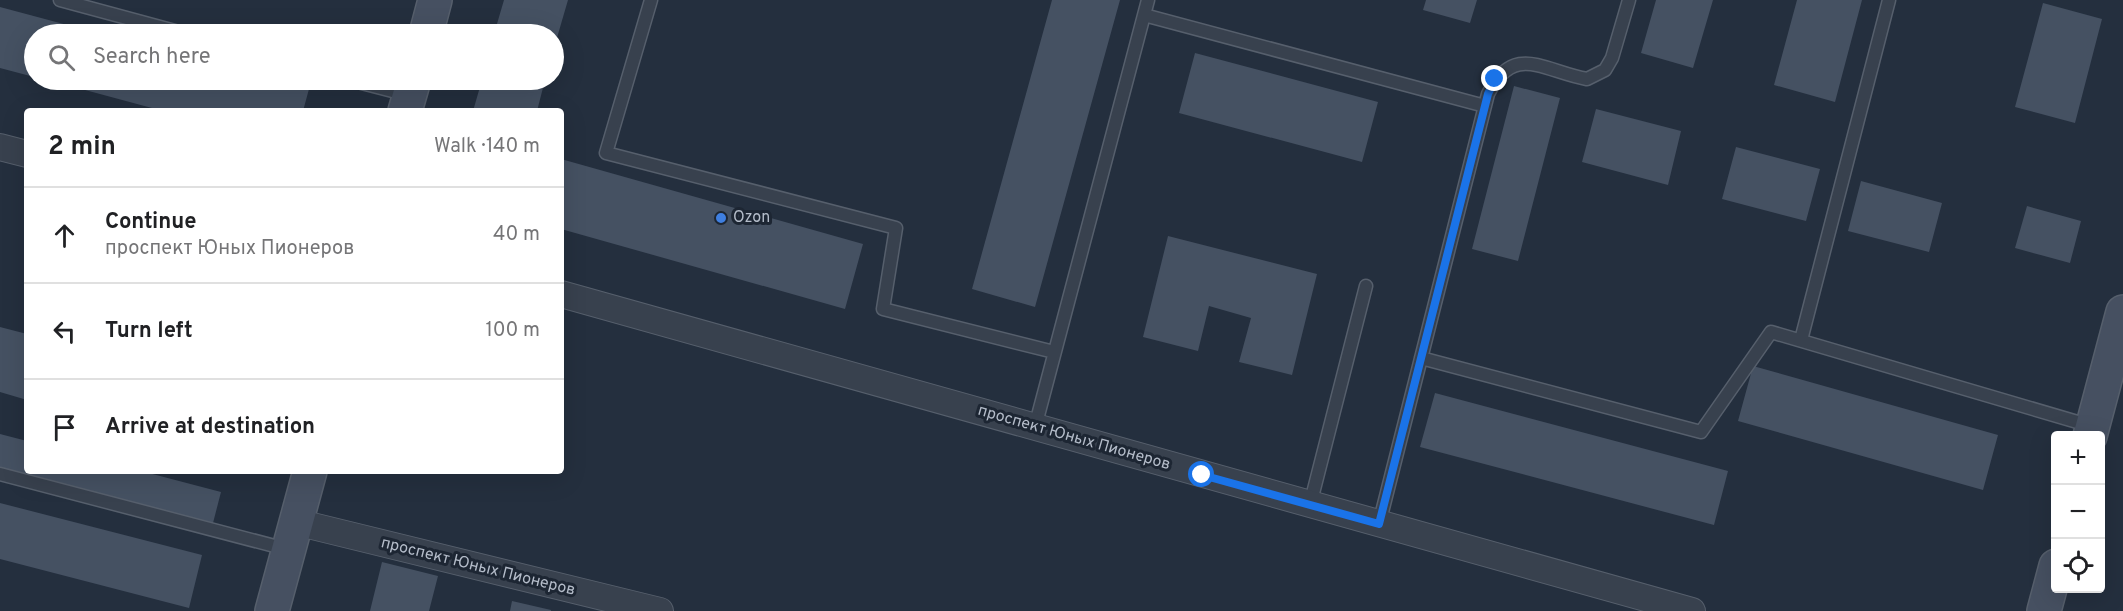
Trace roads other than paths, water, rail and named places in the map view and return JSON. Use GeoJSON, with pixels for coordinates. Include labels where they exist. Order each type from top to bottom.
{"type":"FeatureCollection","features":[{"type":"Feature","properties":{"kind":"street"},"geometry":{"type":"LineString","coordinates":[[429,24],[435,0]]}},
{"type":"Feature","properties":{"kind":"street"},"geometry":{"type":"LineString","coordinates":[[0,147],[24,153]]}},
{"type":"Feature","properties":{"kind":"street","name":"проспект Юных Пионеров"},"geometry":{"type":"LineString","coordinates":[[564,295],[1692,611]]}},
{"type":"Feature","properties":{"kind":"street"},"geometry":{"type":"LineString","coordinates":[[2091,431],[2123,312]]}},
{"type":"Feature","properties":{"kind":"street"},"geometry":{"type":"LineString","coordinates":[[272,611],[309,474]]}},
{"type":"Feature","properties":{"kind":"street","name":"проспект Юных Пионеров"},"geometry":{"type":"LineString","coordinates":[[292,536],[660,611]]}},
{"type":"Feature","properties":{"kind":"street"},"geometry":{"type":"LineString","coordinates":[[2044,611],[2051,582]]}},
{"type":"Feature","properties":{"kind":"lane"},"geometry":{"type":"LineString","coordinates":[[60,0],[149,24]]}},
{"type":"Feature","properties":{"kind":"lane"},"geometry":{"type":"LineString","coordinates":[[651,0],[606,153],[896,228],[883,309],[1054,352]]}},
{"type":"Feature","properties":{"kind":"lane"},"geometry":{"type":"LineString","coordinates":[[1035,427],[1148,0]]}},
{"type":"Feature","properties":{"kind":"lane"},"geometry":{"type":"LineString","coordinates":[[1379,524],[1485,106],[1495,79],[1509,65],[1526,63],[1587,79],[1605,70],[1612,58],[1629,0]]}},
{"type":"Feature","properties":{"kind":"lane"},"geometry":{"type":"LineString","coordinates":[[1801,340],[1889,0]]}},
{"type":"Feature","properties":{"kind":"lane"},"geometry":{"type":"LineString","coordinates":[[1144,15],[1485,106]]}},
{"type":"Feature","properties":{"kind":"lane"},"geometry":{"type":"LineString","coordinates":[[389,90],[409,95]]}},
{"type":"Feature","properties":{"kind":"lane"},"geometry":{"type":"LineString","coordinates":[[1310,505],[1366,286]]}},
{"type":"Feature","properties":{"kind":"lane"},"geometry":{"type":"LineString","coordinates":[[1421,358],[1701,432],[1771,332],[2091,431]]}},
{"type":"Feature","properties":{"kind":"lane"},"geometry":{"type":"LineString","coordinates":[[0,474],[292,536]]}},
{"type":"Feature","properties":{"kind":"place","name":"Ozon"},"geometry":{"type":"Point","coordinates":[721,218]}}]}
